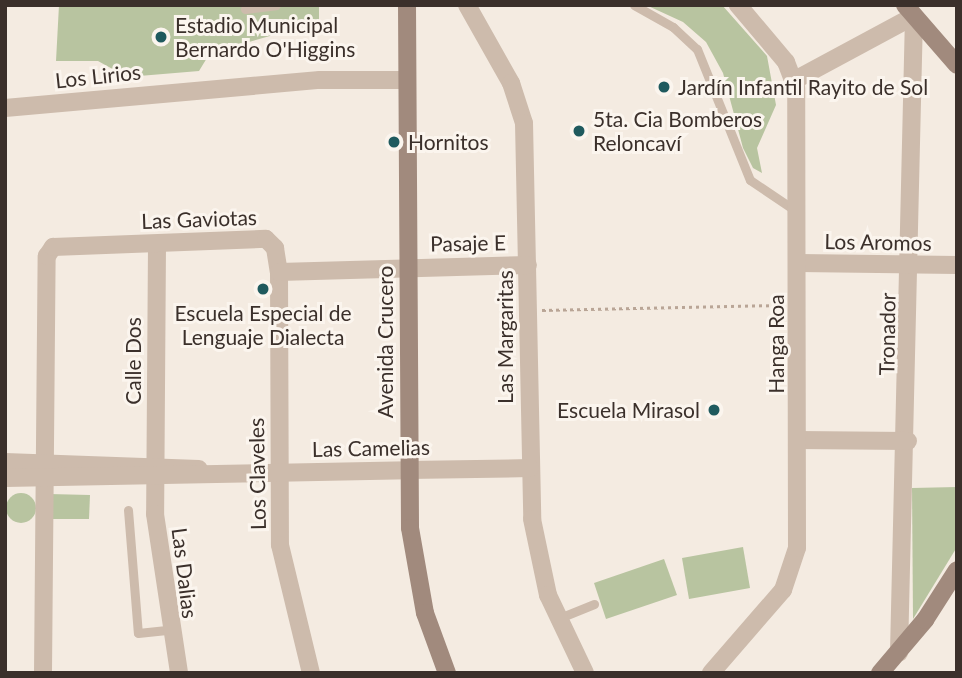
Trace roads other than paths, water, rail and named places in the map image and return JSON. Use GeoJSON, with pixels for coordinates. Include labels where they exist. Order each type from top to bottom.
{"type":"FeatureCollection","features":[{"type":"Feature","properties":{"kind":"main road","name":"Avenida Crucero"},"geometry":{"type":"LineString","coordinates":[[407,5],[405,80],[408,470],[418,585],[447,673]]}},
{"type":"Feature","properties":{"kind":"main road"},"geometry":{"type":"LineString","coordinates":[[909,11],[957,65]]}},
{"type":"Feature","properties":{"kind":"main road"},"geometry":{"type":"LineString","coordinates":[[880,673],[899,653],[957,570]]}},
{"type":"Feature","properties":{"kind":"street","name":"Las Margaritas"},"geometry":{"type":"LineString","coordinates":[[467,5],[520,104],[528,265],[526,311],[530,468],[536,545],[557,619],[585,673]]}},
{"type":"Feature","properties":{"kind":"street"},"geometry":{"type":"LineString","coordinates":[[738,5],[795,80],[909,11]]}},
{"type":"Feature","properties":{"kind":"street","name":"Tronador"},"geometry":{"type":"LineString","coordinates":[[899,653],[912,265],[909,11]]}},
{"type":"Feature","properties":{"kind":"street","name":"Los Lirios"},"geometry":{"type":"LineString","coordinates":[[5,108],[320,80],[405,80]]}},
{"type":"Feature","properties":{"kind":"street","name":"Hanga Roa"},"geometry":{"type":"LineString","coordinates":[[720,670],[757,625],[792,571],[798,440],[799,263],[795,80]]}},
{"type":"Feature","properties":{"kind":"street","name":"Las Gaviotas"},"geometry":{"type":"LineString","coordinates":[[44,470],[47,256],[52,247],[61,242],[157,245],[266,239],[275,248],[279,272]]}},
{"type":"Feature","properties":{"kind":"street","name":"Calle Dos"},"geometry":{"type":"LineString","coordinates":[[155,470],[157,245]]}},
{"type":"Feature","properties":{"kind":"street","name":"Los Aromos"},"geometry":{"type":"LineString","coordinates":[[799,263],[957,265]]}},
{"type":"Feature","properties":{"kind":"street","name":"Pasaje E"},"geometry":{"type":"LineString","coordinates":[[408,267],[528,265]]}},
{"type":"Feature","properties":{"kind":"street"},"geometry":{"type":"LineString","coordinates":[[279,272],[408,267]]}},
{"type":"Feature","properties":{"kind":"street","name":"Los Claveles"},"geometry":{"type":"LineString","coordinates":[[279,272],[282,557],[311,673]]}},
{"type":"Feature","properties":{"kind":"street"},"geometry":{"type":"LineString","coordinates":[[798,440],[908,441]]}},
{"type":"Feature","properties":{"kind":"street","name":"Las Camelias"},"geometry":{"type":"LineString","coordinates":[[5,462],[44,470],[212,472],[530,468]]}},
{"type":"Feature","properties":{"kind":"street"},"geometry":{"type":"LineString","coordinates":[[43,673],[44,470]]}},
{"type":"Feature","properties":{"kind":"street","name":"Las Camelias"},"geometry":{"type":"LineString","coordinates":[[5,478],[44,470]]}},
{"type":"Feature","properties":{"kind":"street","name":"Las Dalias"},"geometry":{"type":"LineString","coordinates":[[155,470],[169,630],[180,673]]}},
{"type":"Feature","properties":{"kind":"lane"},"geometry":{"type":"LineString","coordinates":[[245,9],[276,5]]}},
{"type":"Feature","properties":{"kind":"lane"},"geometry":{"type":"LineString","coordinates":[[634,5],[673,27],[696,49],[750,180],[798,212]]}},
{"type":"Feature","properties":{"kind":"lane"},"geometry":{"type":"LineString","coordinates":[[128,510],[138,633],[169,630]]}},
{"type":"Feature","properties":{"kind":"lane"},"geometry":{"type":"LineString","coordinates":[[557,619],[594,604]]}},
{"type":"Feature","properties":{"kind":"place","name":"Estadio Municipal Bernardo O'Higgins"},"geometry":{"type":"Point","coordinates":[161,37]}},
{"type":"Feature","properties":{"kind":"place","name":"Jardín Infantil Rayito de Sol"},"geometry":{"type":"Point","coordinates":[664,87]}},
{"type":"Feature","properties":{"kind":"place","name":"5ta. Cia Bomberos Reloncaví"},"geometry":{"type":"Point","coordinates":[579,131]}},
{"type":"Feature","properties":{"kind":"place","name":"Hornitos"},"geometry":{"type":"Point","coordinates":[394,142]}},
{"type":"Feature","properties":{"kind":"place","name":"Escuela Especial de Lenguaje Dialecta"},"geometry":{"type":"Point","coordinates":[263,289]}},
{"type":"Feature","properties":{"kind":"place","name":"Escuela Mirasol"},"geometry":{"type":"Point","coordinates":[714,410]}}]}
